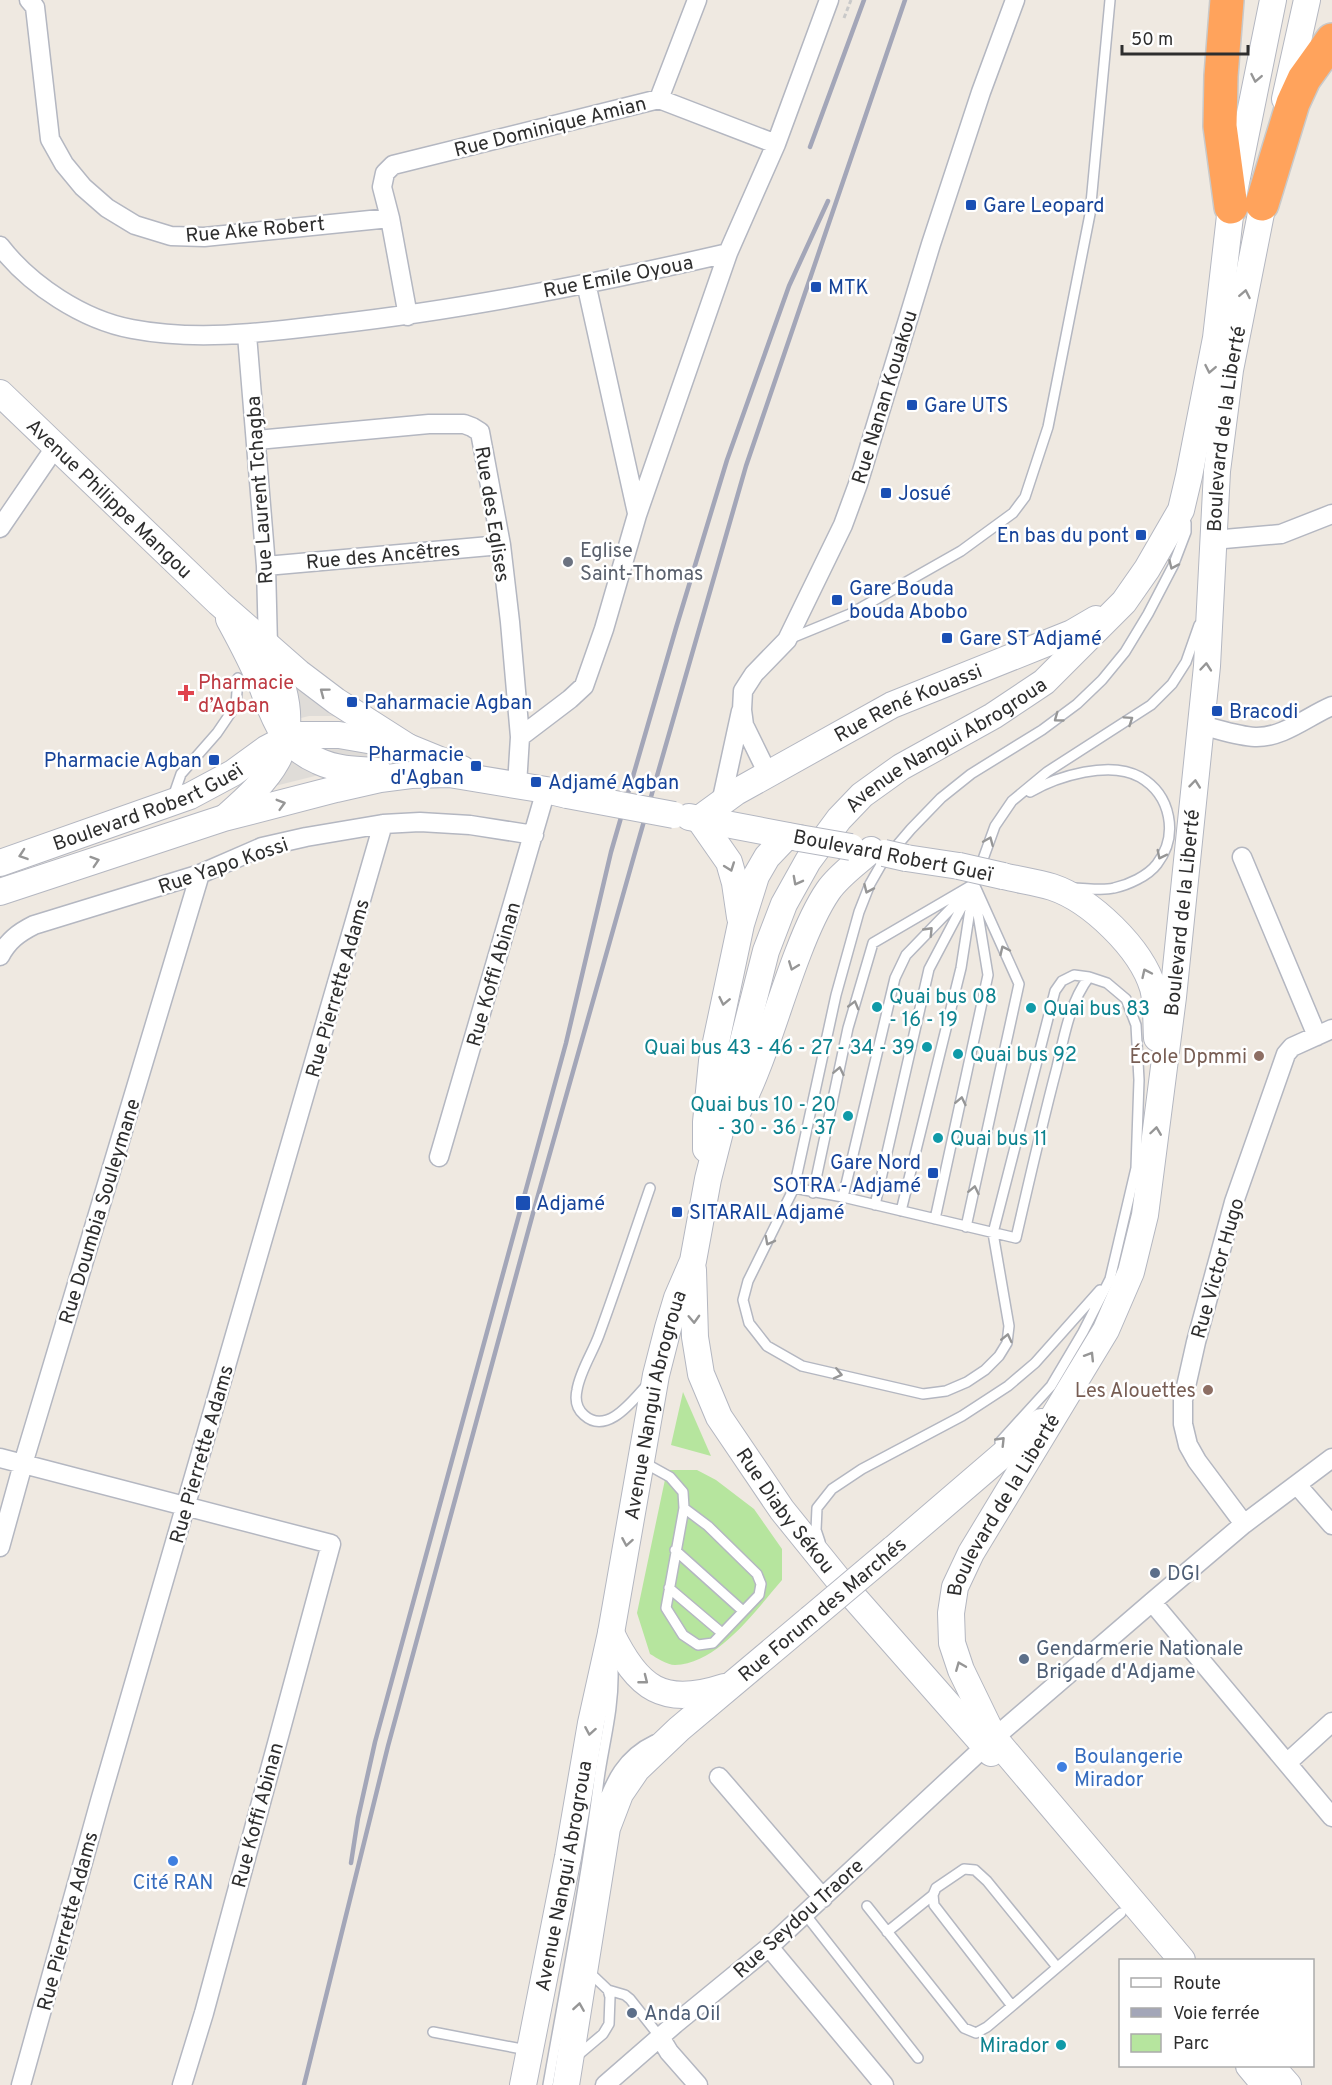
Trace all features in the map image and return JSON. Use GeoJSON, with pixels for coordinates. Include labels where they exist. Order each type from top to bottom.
{"type":"FeatureCollection","features":[{"type":"Feature","properties":{"kind":"highway"},"geometry":{"type":"LineString","coordinates":[[1227,0],[1220,126],[1247,206]]}},
{"type":"Feature","properties":{"kind":"highway"},"geometry":{"type":"LineString","coordinates":[[1247,206],[1304,79],[1332,40]]}},
{"type":"Feature","properties":{"kind":"main road"},"geometry":{"type":"LineString","coordinates":[[1247,206],[1273,0]]}},
{"type":"Feature","properties":{"kind":"main road","name":"Boulevard de la Liberté"},"geometry":{"type":"LineString","coordinates":[[1160,1959],[1121,1913],[990,1743],[952,1642],[951,1613],[955,1587],[970,1553],[1106,1330],[1131,1272],[1144,1215],[1162,1092],[1207,666],[1217,471],[1247,206],[1307,0]]}},
{"type":"Feature","properties":{"kind":"main road","name":"Avenue Nangui Abrogroua"},"geometry":{"type":"LineString","coordinates":[[523,2085],[568,1857],[591,1723],[611,1633],[656,1375],[677,1298],[693,1261],[708,1179],[766,951],[784,904],[808,861],[839,819],[862,795],[901,768],[993,716],[1044,682],[1124,602],[1147,569],[1181,510],[1216,338],[1247,206]]}},
{"type":"Feature","properties":{"kind":"main road","name":"Avenue Philippe Mangou"},"geometry":{"type":"LineString","coordinates":[[2,398],[56,446],[219,603],[299,674],[336,701],[408,747]]}},
{"type":"Feature","properties":{"kind":"main road","name":"Rue René Kouassi"},"geometry":{"type":"LineString","coordinates":[[699,819],[768,774],[892,705],[1072,633],[1124,602]]}},
{"type":"Feature","properties":{"kind":"main road","name":"Avenue Philippe Mangou"},"geometry":{"type":"LineString","coordinates":[[219,603],[242,644],[276,723],[297,749],[319,762],[347,770],[411,774]]}},
{"type":"Feature","properties":{"kind":"main road"},"geometry":{"type":"LineString","coordinates":[[268,646],[273,665],[283,687],[287,710],[287,738]]}},
{"type":"Feature","properties":{"kind":"main road"},"geometry":{"type":"LineString","coordinates":[[233,773],[250,754],[261,730],[267,704]]}},
{"type":"Feature","properties":{"kind":"main road","name":"Boulevard Robert Gueï"},"geometry":{"type":"LineString","coordinates":[[0,863],[170,804],[215,784],[266,749],[287,738],[305,734],[339,735],[408,747],[487,780]]}},
{"type":"Feature","properties":{"kind":"main road","name":"Boulevard Robert Gueï"},"geometry":{"type":"LineString","coordinates":[[224,818],[264,782],[274,767],[287,738]]}},
{"type":"Feature","properties":{"kind":"main road","name":"Boulevard Robert Gueï"},"geometry":{"type":"LineString","coordinates":[[0,892],[224,818],[336,789],[411,774],[449,774],[517,785],[878,852],[966,875],[1002,876],[1053,888],[1078,901],[1108,923],[1128,943],[1144,968],[1153,989],[1162,1092]]}},
{"type":"Feature","properties":{"kind":"main road"},"geometry":{"type":"LineString","coordinates":[[699,819],[729,862],[735,883],[741,924]]}},
{"type":"Feature","properties":{"kind":"main road"},"geometry":{"type":"LineString","coordinates":[[741,924],[756,876],[766,857],[793,837]]}},
{"type":"Feature","properties":{"kind":"main road"},"geometry":{"type":"LineString","coordinates":[[716,1153],[760,1064],[810,921],[828,890],[842,875],[878,852]]}},
{"type":"Feature","properties":{"kind":"main road","name":"Avenue Nangui Abrogroua"},"geometry":{"type":"LineString","coordinates":[[708,1179],[706,1122],[712,1061],[741,924]]}},
{"type":"Feature","properties":{"kind":"main road","name":"Rue Diaby Sékou"},"geometry":{"type":"LineString","coordinates":[[693,1261],[694,1337],[701,1374],[719,1417],[782,1510],[837,1578],[990,1743]]}},
{"type":"Feature","properties":{"kind":"main road","name":"Rue Forum des Marchés"},"geometry":{"type":"LineString","coordinates":[[600,1828],[637,1769],[679,1729],[1059,1406]]}},
{"type":"Feature","properties":{"kind":"main road"},"geometry":{"type":"LineString","coordinates":[[611,1633],[624,1660],[657,1690],[676,1696],[699,1695],[733,1684]]}},
{"type":"Feature","properties":{"kind":"main road","name":"Boulevard de la Liberté"},"geometry":{"type":"LineString","coordinates":[[990,1743],[1181,1959]]}},
{"type":"Feature","properties":{"kind":"main road","name":"Avenue Nangui Abrogroua"},"geometry":{"type":"LineString","coordinates":[[568,2073],[586,1969],[600,1828]]}},
{"type":"Feature","properties":{"kind":"main road"},"geometry":{"type":"LineString","coordinates":[[1250,2067],[1265,2085]]}},
{"type":"Feature","properties":{"kind":"main road"},"geometry":{"type":"LineString","coordinates":[[1272,2067],[1288,2085]]}},
{"type":"Feature","properties":{"kind":"street","name":"Rue Ake Robert"},"geometry":{"type":"LineString","coordinates":[[29,0],[35,7],[50,139],[64,164],[84,187],[107,208],[135,225],[171,236],[204,237],[390,218]]}},
{"type":"Feature","properties":{"kind":"street"},"geometry":{"type":"LineString","coordinates":[[658,99],[697,0]]}},
{"type":"Feature","properties":{"kind":"street"},"geometry":{"type":"LineString","coordinates":[[728,253],[776,144],[829,0]]}},
{"type":"Feature","properties":{"kind":"street","name":"Rue Nanan Kouakou"},"geometry":{"type":"LineString","coordinates":[[721,803],[742,710],[743,691],[754,674],[787,640],[843,525],[855,495],[931,244],[981,92],[1015,0]]}},
{"type":"Feature","properties":{"kind":"street","name":"Rue Dominique Amian"},"geometry":{"type":"LineString","coordinates":[[408,316],[382,187],[386,173],[393,165],[658,99],[776,144]]}},
{"type":"Feature","properties":{"kind":"street","name":"Rue Emile Oyoua"},"geometry":{"type":"LineString","coordinates":[[0,246],[12,263],[44,289],[80,311],[130,328],[180,336],[247,335],[408,316],[586,283],[728,253]]}},
{"type":"Feature","properties":{"kind":"street","name":"Rue Emile Oyoua"},"geometry":{"type":"LineString","coordinates":[[520,736],[584,686],[604,629],[637,515],[728,253]]}},
{"type":"Feature","properties":{"kind":"street"},"geometry":{"type":"LineString","coordinates":[[586,283],[637,515]]}},
{"type":"Feature","properties":{"kind":"street","name":"Rue Laurent Tchagba"},"geometry":{"type":"LineString","coordinates":[[247,335],[266,566],[268,646]]}},
{"type":"Feature","properties":{"kind":"street","name":"Rue des Eglises"},"geometry":{"type":"LineString","coordinates":[[257,440],[429,424],[464,424],[480,432],[501,545],[520,736],[517,785]]}},
{"type":"Feature","properties":{"kind":"street"},"geometry":{"type":"LineString","coordinates":[[0,528],[56,446]]}},
{"type":"Feature","properties":{"kind":"street"},"geometry":{"type":"LineString","coordinates":[[1213,540],[1281,534],[1332,514]]}},
{"type":"Feature","properties":{"kind":"street","name":"Rue des Ancêtres"},"geometry":{"type":"LineString","coordinates":[[266,566],[501,545]]}},
{"type":"Feature","properties":{"kind":"street"},"geometry":{"type":"LineString","coordinates":[[1200,725],[1255,737],[1269,735],[1281,732],[1332,706]]}},
{"type":"Feature","properties":{"kind":"street"},"geometry":{"type":"LineString","coordinates":[[742,710],[744,725],[768,774]]}},
{"type":"Feature","properties":{"kind":"street","name":"Rue Koffi Abinan"},"geometry":{"type":"LineString","coordinates":[[440,1157],[534,835],[557,793]]}},
{"type":"Feature","properties":{"kind":"street","name":"Rue Yapo Kossi"},"geometry":{"type":"LineString","coordinates":[[0,956],[6,944],[33,925],[200,874],[262,848],[306,837],[383,824],[420,822],[470,825],[534,835]]}},
{"type":"Feature","properties":{"kind":"street","name":"Rue Pierrette Adams"},"geometry":{"type":"LineString","coordinates":[[21,2085],[100,1801],[383,824]]}},
{"type":"Feature","properties":{"kind":"street"},"geometry":{"type":"LineString","coordinates":[[1242,857],[1324,1032]]}},
{"type":"Feature","properties":{"kind":"street","name":"Rue Doumbia Souleymane"},"geometry":{"type":"LineString","coordinates":[[0,1547],[200,874]]}},
{"type":"Feature","properties":{"kind":"street","name":"Rue Victor Hugo"},"geometry":{"type":"LineString","coordinates":[[1244,1524],[1197,1461],[1188,1445],[1183,1424],[1183,1400],[1196,1342],[1234,1202],[1286,1054],[1292,1047],[1324,1032]]}},
{"type":"Feature","properties":{"kind":"street"},"geometry":{"type":"LineString","coordinates":[[0,1458],[186,1506]]}},
{"type":"Feature","properties":{"kind":"street","name":"Rue Seydou Traore"},"geometry":{"type":"LineString","coordinates":[[605,2085],[769,1947],[990,1743],[1152,1602],[1244,1524],[1332,1458]]}},
{"type":"Feature","properties":{"kind":"street"},"geometry":{"type":"LineString","coordinates":[[1297,1485],[1332,1525]]}},
{"type":"Feature","properties":{"kind":"street","name":"Rue Koffi Abinan"},"geometry":{"type":"LineString","coordinates":[[182,2085],[204,2013],[331,1544],[186,1506]]}},
{"type":"Feature","properties":{"kind":"street"},"geometry":{"type":"LineString","coordinates":[[1152,1602],[1332,1817]]}},
{"type":"Feature","properties":{"kind":"street"},"geometry":{"type":"LineString","coordinates":[[1288,1762],[1332,1722]]}},
{"type":"Feature","properties":{"kind":"street"},"geometry":{"type":"LineString","coordinates":[[719,1777],[823,1898]]}},
{"type":"Feature","properties":{"kind":"street"},"geometry":{"type":"LineString","coordinates":[[769,1947],[884,2085]]}},
{"type":"Feature","properties":{"kind":"street"},"geometry":{"type":"LineString","coordinates":[[660,2037],[669,2052],[698,2085]]}},
{"type":"Feature","properties":{"kind":"lane"},"geometry":{"type":"LineString","coordinates":[[787,640],[850,614],[961,551],[1013,513],[1025,497],[1048,428],[1090,214],[1110,0]]}},
{"type":"Feature","properties":{"kind":"lane"},"geometry":{"type":"LineString","coordinates":[[992,1450],[1051,1386],[1083,1332],[1110,1279],[1136,1168],[1139,1080],[1136,1025],[1126,999],[1107,983],[1074,975],[1062,981],[1055,991],[993,1233],[1009,1326],[1007,1343],[999,1356],[985,1370],[946,1391],[922,1394],[802,1366],[767,1346],[748,1323],[743,1300],[748,1281],[794,1188],[836,995],[859,912],[870,884],[882,863],[941,798],[971,774],[1042,730],[1077,704],[1102,680],[1131,643],[1173,566],[1186,532],[1186,523],[1181,510]]}},
{"type":"Feature","properties":{"kind":"lane"},"geometry":{"type":"LineString","coordinates":[[843,1197],[900,965],[966,875],[1012,801],[1047,772],[1151,705],[1172,684],[1186,662],[1199,628],[1213,540]]}},
{"type":"Feature","properties":{"kind":"lane"},"geometry":{"type":"LineString","coordinates":[[170,804],[181,774],[217,732],[236,705],[238,678]]}},
{"type":"Feature","properties":{"kind":"lane"},"geometry":{"type":"LineString","coordinates":[[1012,801],[1043,784],[1069,775],[1097,771],[1122,771],[1139,777],[1157,790],[1166,807],[1171,831],[1165,852],[1156,866],[1134,881],[1112,889],[1053,888]]}},
{"type":"Feature","properties":{"kind":"lane"},"geometry":{"type":"LineString","coordinates":[[813,1193],[848,1028],[873,943],[966,875]]}},
{"type":"Feature","properties":{"kind":"lane"},"geometry":{"type":"LineString","coordinates":[[875,1205],[929,969],[966,875]]}},
{"type":"Feature","properties":{"kind":"lane"},"geometry":{"type":"LineString","coordinates":[[901,1211],[961,968],[966,875]]}},
{"type":"Feature","properties":{"kind":"lane"},"geometry":{"type":"LineString","coordinates":[[935,1219],[988,975],[966,875]]}},
{"type":"Feature","properties":{"kind":"lane"},"geometry":{"type":"LineString","coordinates":[[966,875],[1019,984],[966,1227]]}},
{"type":"Feature","properties":{"kind":"lane"},"geometry":{"type":"LineString","coordinates":[[794,1188],[843,1197],[1016,1238],[1041,1126],[1066,1030],[1079,990],[1089,977]]}},
{"type":"Feature","properties":{"kind":"lane"},"geometry":{"type":"LineString","coordinates":[[650,1188],[598,1336],[577,1388],[576,1402],[584,1415],[595,1421],[608,1420],[626,1409],[656,1375]]}},
{"type":"Feature","properties":{"kind":"lane"},"geometry":{"type":"LineString","coordinates":[[828,1550],[820,1541],[816,1530],[816,1518],[817,1508],[832,1489],[862,1469],[962,1416],[1008,1386],[1035,1364],[1110,1279]]}},
{"type":"Feature","properties":{"kind":"lane"},"geometry":{"type":"LineString","coordinates":[[897,1545],[911,1527],[984,1457]]}},
{"type":"Feature","properties":{"kind":"lane"},"geometry":{"type":"LineString","coordinates":[[641,1461],[670,1477],[683,1492],[684,1508],[666,1608],[683,1635],[698,1645],[712,1643],[759,1595],[761,1584],[757,1574],[708,1526],[684,1508]]}},
{"type":"Feature","properties":{"kind":"lane"},"geometry":{"type":"LineString","coordinates":[[675,1550],[743,1611]]}},
{"type":"Feature","properties":{"kind":"lane"},"geometry":{"type":"LineString","coordinates":[[851,1577],[859,1586]]}},
{"type":"Feature","properties":{"kind":"lane"},"geometry":{"type":"LineString","coordinates":[[669,1588],[722,1633]]}},
{"type":"Feature","properties":{"kind":"lane","name":"Avenue Nangui Abrogroua"},"geometry":{"type":"LineString","coordinates":[[548,2085],[600,1828],[599,1776],[614,1691],[611,1633]]}},
{"type":"Feature","properties":{"kind":"lane"},"geometry":{"type":"LineString","coordinates":[[970,1712],[990,1743]]}},
{"type":"Feature","properties":{"kind":"lane"},"geometry":{"type":"LineString","coordinates":[[887,1932],[956,1873],[964,1869],[975,1870],[987,1881],[1057,1967]]}},
{"type":"Feature","properties":{"kind":"lane"},"geometry":{"type":"LineString","coordinates":[[933,1895],[934,1905],[1012,2006]]}},
{"type":"Feature","properties":{"kind":"lane"},"geometry":{"type":"LineString","coordinates":[[867,1906],[964,2028],[976,2033],[987,2027],[1121,1913]]}},
{"type":"Feature","properties":{"kind":"lane"},"geometry":{"type":"LineString","coordinates":[[805,1914],[918,2058]]}},
{"type":"Feature","properties":{"kind":"lane"},"geometry":{"type":"LineString","coordinates":[[586,1969],[608,1990],[625,1995],[630,1999],[660,2037]]}},
{"type":"Feature","properties":{"kind":"lane"},"geometry":{"type":"LineString","coordinates":[[568,2073],[608,2028],[610,1997],[608,1990]]}},
{"type":"Feature","properties":{"kind":"lane"},"geometry":{"type":"LineString","coordinates":[[433,2032],[530,2050]]}},
{"type":"Feature","properties":{"kind":"path"},"geometry":{"type":"LineString","coordinates":[[844,18],[850,0]]}},
{"type":"Feature","properties":{"kind":"green space"},"geometry":{"type":"Polygon","coordinates":[[[683,1392],[711,1456],[671,1445],[683,1392]]]}},
{"type":"Feature","properties":{"kind":"green space"},"geometry":{"type":"Polygon","coordinates":[[[667,1470],[697,1470],[716,1480],[754,1509],[782,1549],[782,1580],[748,1620],[721,1646],[706,1656],[675,1665],[665,1663],[650,1654],[637,1613],[667,1470]]]}},
{"type":"Feature","properties":{"kind":"shaded area"},"geometry":{"type":"Polygon","coordinates":[[[295,679],[357,721],[331,716],[309,716],[293,720],[295,679]]]}},
{"type":"Feature","properties":{"kind":"shaded area"},"geometry":{"type":"Polygon","coordinates":[[[313,738],[397,753],[394,764],[324,754],[313,738]]]}},
{"type":"Feature","properties":{"kind":"shaded area"},"geometry":{"type":"Polygon","coordinates":[[[286,755],[339,770],[259,790],[286,755]]]}},
{"type":"Feature","properties":{"kind":"railway"},"geometry":{"type":"LineString","coordinates":[[810,147],[864,0]]}},
{"type":"Feature","properties":{"kind":"railway"},"geometry":{"type":"LineString","coordinates":[[304,2085],[388,1746],[535,1206],[746,466],[905,0]]}},
{"type":"Feature","properties":{"kind":"railway"},"geometry":{"type":"LineString","coordinates":[[351,1863],[358,1818],[375,1742],[566,1043],[611,852],[727,460],[789,286],[828,201]]}},
{"type":"Feature","properties":{"kind":"place","name":"Gare Leopard"},"geometry":{"type":"Point","coordinates":[971,205]}},
{"type":"Feature","properties":{"kind":"place","name":"MTK"},"geometry":{"type":"Point","coordinates":[816,287]}},
{"type":"Feature","properties":{"kind":"place","name":"Gare UTS"},"geometry":{"type":"Point","coordinates":[912,405]}},
{"type":"Feature","properties":{"kind":"place","name":"Josué"},"geometry":{"type":"Point","coordinates":[886,493]}},
{"type":"Feature","properties":{"kind":"place","name":"En bas du pont"},"geometry":{"type":"Point","coordinates":[1141,535]}},
{"type":"Feature","properties":{"kind":"place","name":"Eglise Saint-Thomas"},"geometry":{"type":"Point","coordinates":[568,562]}},
{"type":"Feature","properties":{"kind":"place","name":"Gare Bouda bouda Abobo"},"geometry":{"type":"Point","coordinates":[837,600]}},
{"type":"Feature","properties":{"kind":"place","name":"Gare ST Adjamé"},"geometry":{"type":"Point","coordinates":[947,638]}},
{"type":"Feature","properties":{"kind":"place","name":"Pharmacie d’Agban"},"geometry":{"type":"Point","coordinates":[186,693]}},
{"type":"Feature","properties":{"kind":"place","name":"Paharmacie Agban"},"geometry":{"type":"Point","coordinates":[352,702]}},
{"type":"Feature","properties":{"kind":"place","name":"Bracodi"},"geometry":{"type":"Point","coordinates":[1217,711]}},
{"type":"Feature","properties":{"kind":"place","name":"Pharmacie Agban"},"geometry":{"type":"Point","coordinates":[214,760]}},
{"type":"Feature","properties":{"kind":"place","name":"Pharmacie d'Agban"},"geometry":{"type":"Point","coordinates":[476,766]}},
{"type":"Feature","properties":{"kind":"place","name":"Adjamé Agban"},"geometry":{"type":"Point","coordinates":[536,782]}},
{"type":"Feature","properties":{"kind":"place","name":"Quai bus 08 - 16 - 19"},"geometry":{"type":"Point","coordinates":[877,1007]}},
{"type":"Feature","properties":{"kind":"place","name":"Quai bus 83"},"geometry":{"type":"Point","coordinates":[1031,1008]}},
{"type":"Feature","properties":{"kind":"place","name":"Quai bus 43 - 46 - 27 - 34 - 39"},"geometry":{"type":"Point","coordinates":[927,1047]}},
{"type":"Feature","properties":{"kind":"place","name":"Quai bus 92"},"geometry":{"type":"Point","coordinates":[958,1054]}},
{"type":"Feature","properties":{"kind":"place","name":"École Dpmmi"},"geometry":{"type":"Point","coordinates":[1259,1056]}},
{"type":"Feature","properties":{"kind":"place","name":"Quai bus 10 - 20 - 30 - 36 - 37"},"geometry":{"type":"Point","coordinates":[848,1116]}},
{"type":"Feature","properties":{"kind":"place","name":"Quai bus 11"},"geometry":{"type":"Point","coordinates":[938,1138]}},
{"type":"Feature","properties":{"kind":"place","name":"Gare Nord SOTRA - Adjamé"},"geometry":{"type":"Point","coordinates":[933,1173]}},
{"type":"Feature","properties":{"kind":"place","name":"Adjamé"},"geometry":{"type":"Point","coordinates":[523,1203]}},
{"type":"Feature","properties":{"kind":"place","name":"SITARAIL Adjamé"},"geometry":{"type":"Point","coordinates":[677,1212]}},
{"type":"Feature","properties":{"kind":"place","name":"Les Alouettes"},"geometry":{"type":"Point","coordinates":[1208,1390]}},
{"type":"Feature","properties":{"kind":"place","name":"DGI"},"geometry":{"type":"Point","coordinates":[1155,1573]}},
{"type":"Feature","properties":{"kind":"place","name":"Gendarmerie Nationale Brigade d'Adjame"},"geometry":{"type":"Point","coordinates":[1024,1659]}},
{"type":"Feature","properties":{"kind":"place","name":"Boulangerie Mirador"},"geometry":{"type":"Point","coordinates":[1062,1767]}},
{"type":"Feature","properties":{"kind":"place","name":"Cité RAN"},"geometry":{"type":"Point","coordinates":[173,1861]}},
{"type":"Feature","properties":{"kind":"place","name":"Anda Oil"},"geometry":{"type":"Point","coordinates":[632,2013]}},
{"type":"Feature","properties":{"kind":"place","name":"Mirador"},"geometry":{"type":"Point","coordinates":[1061,2045]}}]}
